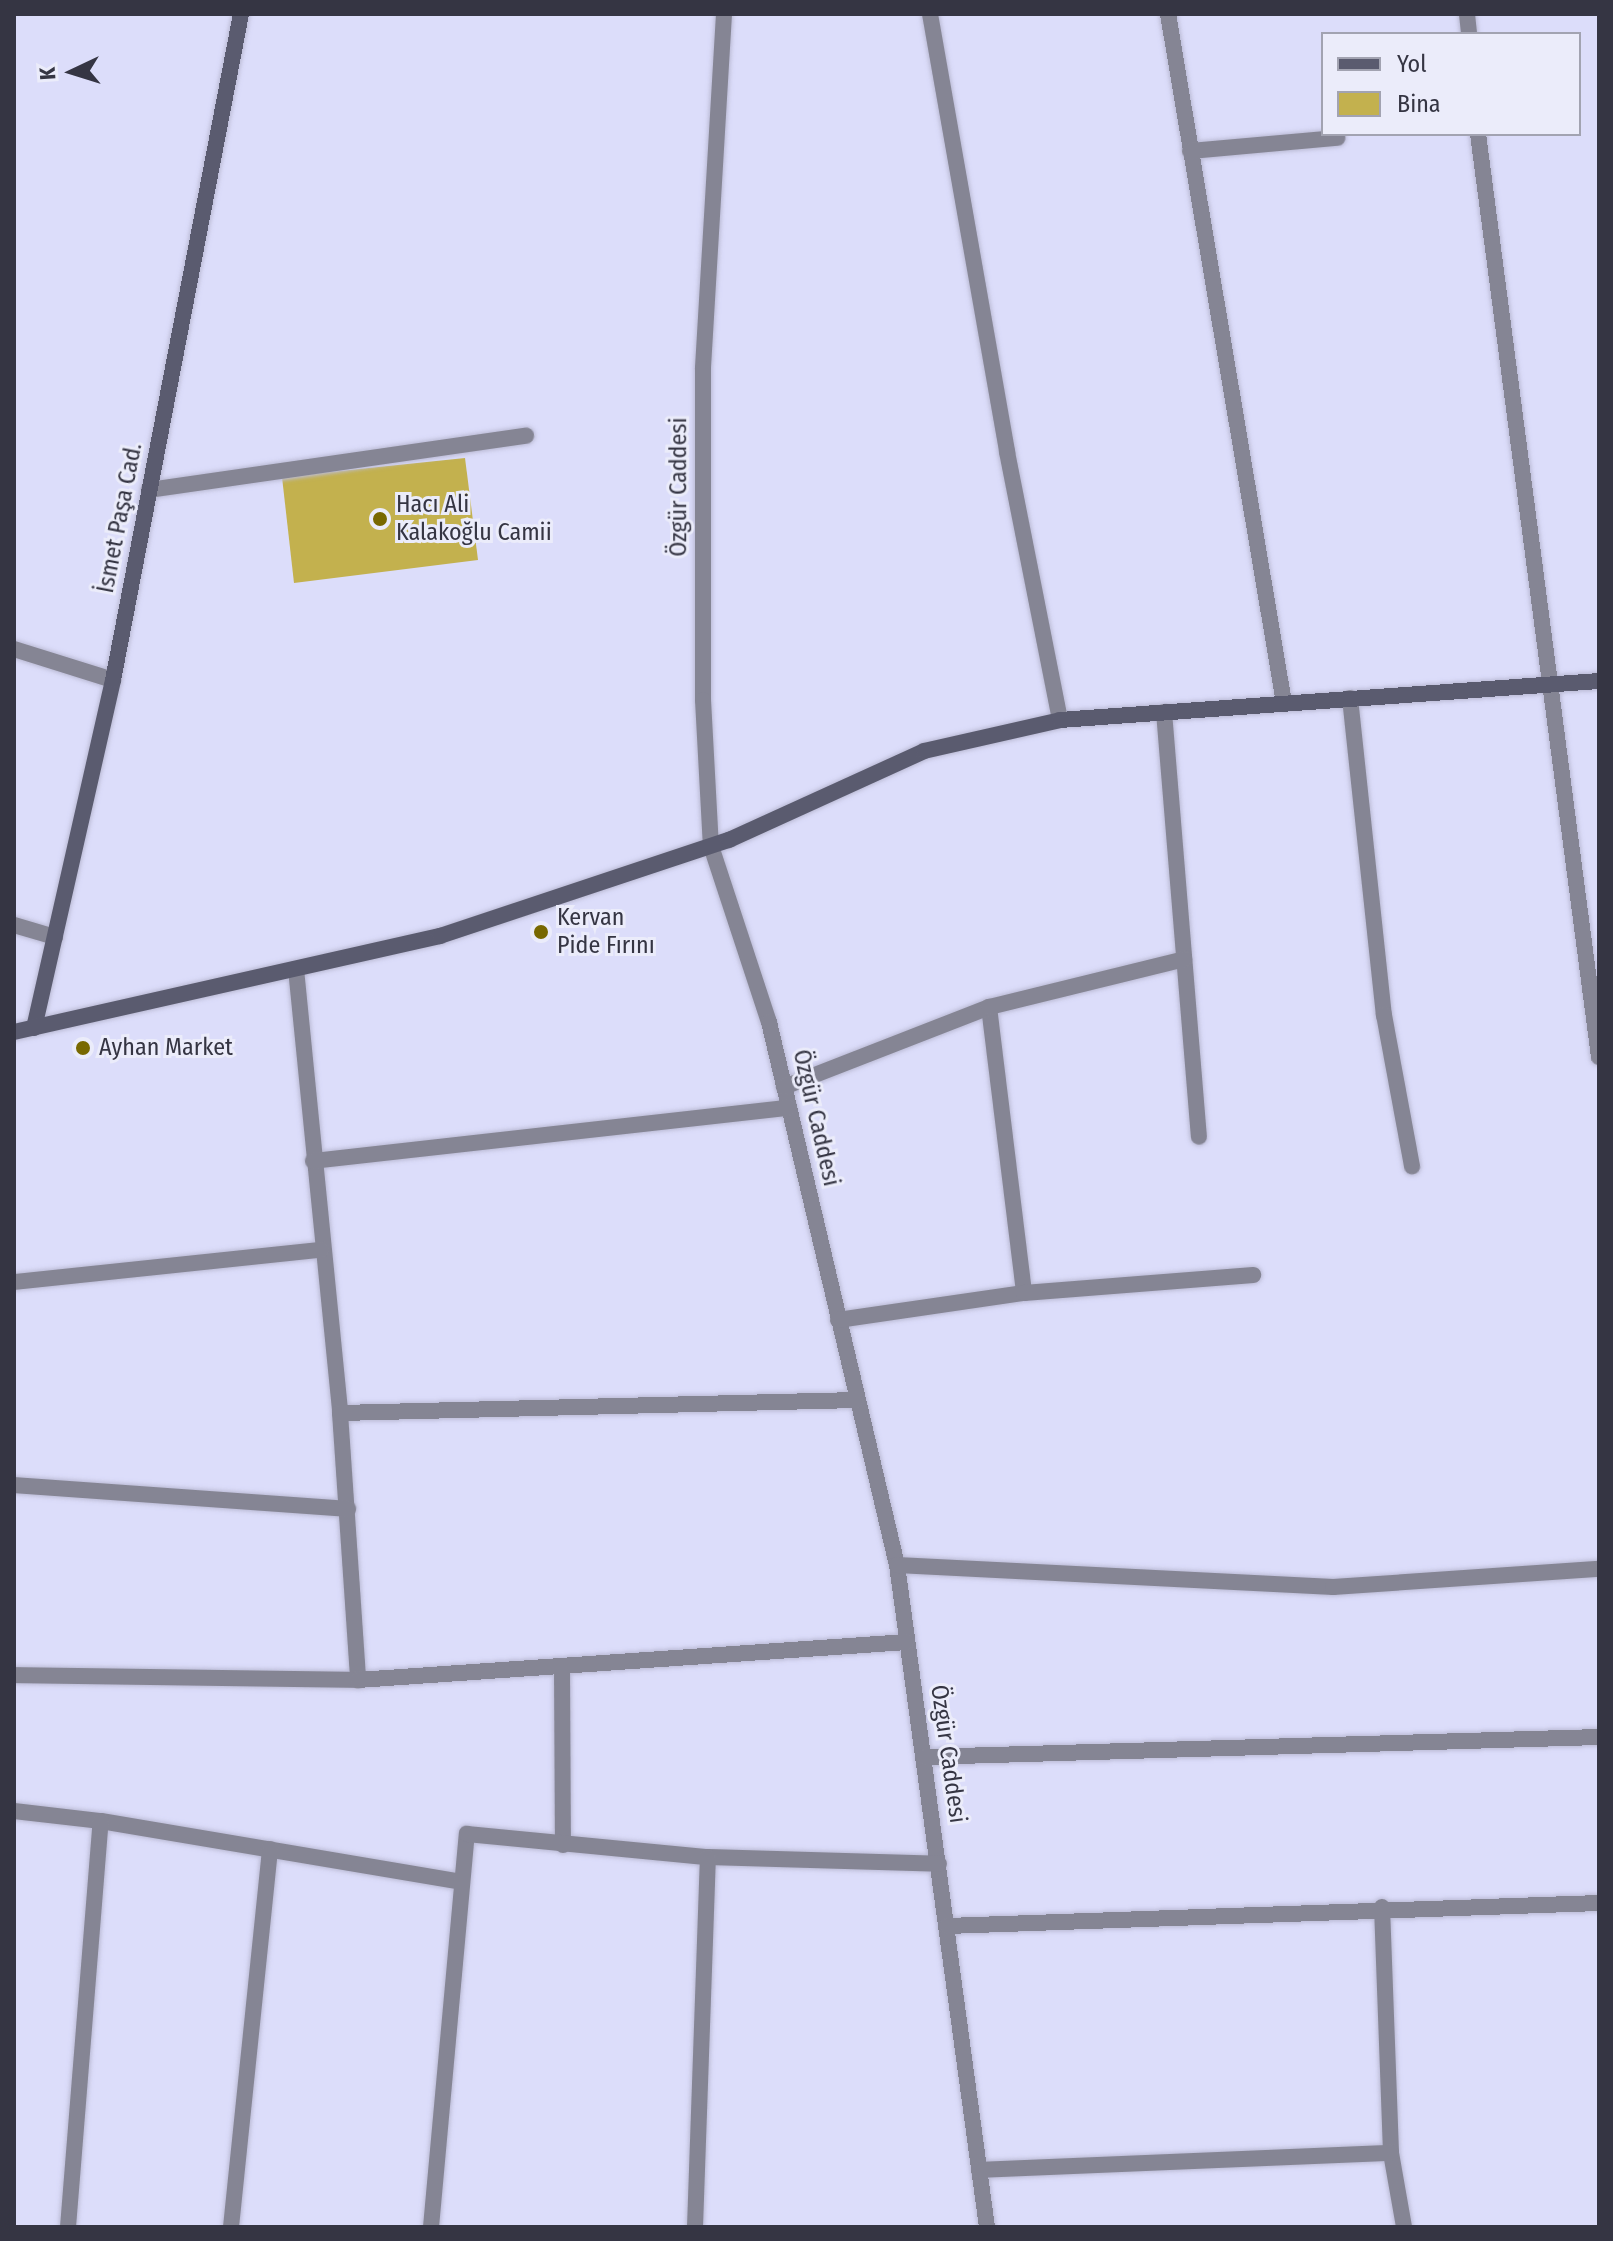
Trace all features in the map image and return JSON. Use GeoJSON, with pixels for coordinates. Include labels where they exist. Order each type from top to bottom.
{"type":"FeatureCollection","features":[{"type":"Feature","properties":{"kind":"main road","name":"İsmet Paşa Cad."},"geometry":{"type":"LineString","coordinates":[[34,1028],[113,680],[236,15]]}},
{"type":"Feature","properties":{"kind":"main road"},"geometry":{"type":"LineString","coordinates":[[14,1032],[440,936],[711,846],[924,751],[1060,720],[1599,681]]}},
{"type":"Feature","properties":{"kind":"street","name":"Özgür Caddesi"},"geometry":{"type":"LineString","coordinates":[[724,14],[703,369],[703,700],[711,846],[769,1022],[897,1565],[987,2227]]}},
{"type":"Feature","properties":{"kind":"street"},"geometry":{"type":"LineString","coordinates":[[930,14],[1007,452],[1060,720]]}},
{"type":"Feature","properties":{"kind":"street"},"geometry":{"type":"LineString","coordinates":[[1168,14],[1284,703]]}},
{"type":"Feature","properties":{"kind":"street"},"geometry":{"type":"LineString","coordinates":[[1478,136],[1553,684],[1599,1057]]}},
{"type":"Feature","properties":{"kind":"street"},"geometry":{"type":"LineString","coordinates":[[1190,151],[1337,138]]}},
{"type":"Feature","properties":{"kind":"street"},"geometry":{"type":"LineString","coordinates":[[149,490],[526,436]]}},
{"type":"Feature","properties":{"kind":"street"},"geometry":{"type":"LineString","coordinates":[[14,649],[113,680]]}},
{"type":"Feature","properties":{"kind":"street"},"geometry":{"type":"LineString","coordinates":[[1350,698],[1384,1015],[1412,1166]]}},
{"type":"Feature","properties":{"kind":"street"},"geometry":{"type":"LineString","coordinates":[[1164,712],[1199,1137]]}},
{"type":"Feature","properties":{"kind":"street"},"geometry":{"type":"LineString","coordinates":[[14,925],[55,937]]}},
{"type":"Feature","properties":{"kind":"street"},"geometry":{"type":"LineString","coordinates":[[784,1087],[989,1007],[1184,959]]}},
{"type":"Feature","properties":{"kind":"street"},"geometry":{"type":"LineString","coordinates":[[296,969],[321,1250],[340,1413],[358,1680]]}},
{"type":"Feature","properties":{"kind":"street"},"geometry":{"type":"LineString","coordinates":[[989,1007],[1024,1293]]}},
{"type":"Feature","properties":{"kind":"street"},"geometry":{"type":"LineString","coordinates":[[313,1161],[789,1108]]}},
{"type":"Feature","properties":{"kind":"street"},"geometry":{"type":"LineString","coordinates":[[14,1282],[321,1250]]}},
{"type":"Feature","properties":{"kind":"street"},"geometry":{"type":"LineString","coordinates":[[838,1320],[1024,1293],[1253,1275]]}},
{"type":"Feature","properties":{"kind":"street"},"geometry":{"type":"LineString","coordinates":[[340,1413],[856,1400]]}},
{"type":"Feature","properties":{"kind":"street"},"geometry":{"type":"LineString","coordinates":[[14,1485],[348,1509]]}},
{"type":"Feature","properties":{"kind":"street"},"geometry":{"type":"LineString","coordinates":[[897,1565],[1333,1587],[1599,1569]]}},
{"type":"Feature","properties":{"kind":"street"},"geometry":{"type":"LineString","coordinates":[[14,1675],[358,1680],[907,1642]]}},
{"type":"Feature","properties":{"kind":"street"},"geometry":{"type":"LineString","coordinates":[[562,1667],[563,1845]]}},
{"type":"Feature","properties":{"kind":"street"},"geometry":{"type":"LineString","coordinates":[[925,1757],[1599,1737]]}},
{"type":"Feature","properties":{"kind":"street"},"geometry":{"type":"LineString","coordinates":[[14,1811],[101,1821],[460,1882]]}},
{"type":"Feature","properties":{"kind":"street"},"geometry":{"type":"LineString","coordinates":[[68,2227],[101,1821]]}},
{"type":"Feature","properties":{"kind":"street"},"geometry":{"type":"LineString","coordinates":[[431,2227],[460,1882],[467,1834],[708,1857],[939,1864]]}},
{"type":"Feature","properties":{"kind":"street"},"geometry":{"type":"LineString","coordinates":[[231,2227],[270,1849]]}},
{"type":"Feature","properties":{"kind":"street"},"geometry":{"type":"LineString","coordinates":[[695,2227],[708,1857]]}},
{"type":"Feature","properties":{"kind":"street"},"geometry":{"type":"LineString","coordinates":[[947,1926],[1382,1907],[1599,1903]]}},
{"type":"Feature","properties":{"kind":"street"},"geometry":{"type":"LineString","coordinates":[[1382,1907],[1391,2153],[1404,2227]]}},
{"type":"Feature","properties":{"kind":"street"},"geometry":{"type":"LineString","coordinates":[[979,2170],[1391,2153]]}},
{"type":"Feature","properties":{"kind":"building","name":"Hacı Ali Kalakoğlu Camii"},"geometry":{"type":"Polygon","coordinates":[[[465,458],[478,560],[294,583],[282,477],[465,458]]]}},
{"type":"Feature","properties":{"kind":"place","name":"Hacı Ali Kalakoğlu Camii"},"geometry":{"type":"Point","coordinates":[380,519]}},
{"type":"Feature","properties":{"kind":"place","name":"Kervan Pide Fırını"},"geometry":{"type":"Point","coordinates":[541,932]}},
{"type":"Feature","properties":{"kind":"place","name":"Ayhan Market"},"geometry":{"type":"Point","coordinates":[83,1048]}}]}
